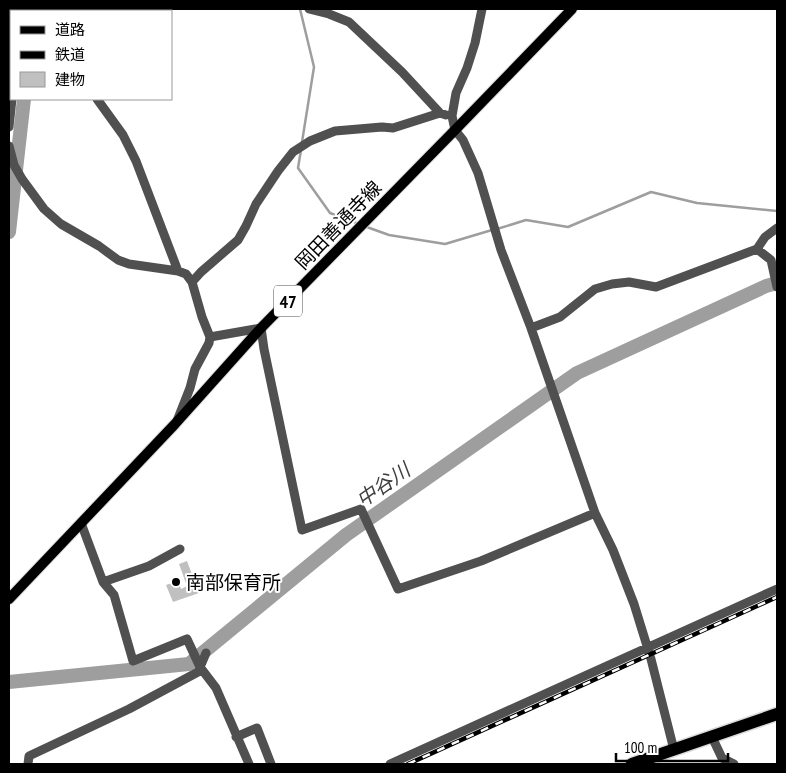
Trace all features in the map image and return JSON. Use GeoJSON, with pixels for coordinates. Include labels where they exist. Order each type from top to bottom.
{"type":"FeatureCollection","features":[{"type":"Feature","properties":{"kind":"highway"},"geometry":{"type":"LineString","coordinates":[[632,764],[777,714]]}},
{"type":"Feature","properties":{"kind":"main road","name":"岡田善通寺線"},"geometry":{"type":"LineString","coordinates":[[9,599],[176,424],[261,328],[572,9]]}},
{"type":"Feature","properties":{"kind":"street"},"geometry":{"type":"LineString","coordinates":[[309,9],[329,14],[348,22],[402,72],[440,113]]}},
{"type":"Feature","properties":{"kind":"street"},"geometry":{"type":"LineString","coordinates":[[482,9],[475,43],[456,93],[452,116],[455,130],[478,173],[501,250],[531,328],[596,513],[617,559],[634,604],[674,750]]}},
{"type":"Feature","properties":{"kind":"street"},"geometry":{"type":"LineString","coordinates":[[9,127],[12,100]]}},
{"type":"Feature","properties":{"kind":"street"},"geometry":{"type":"LineString","coordinates":[[98,100],[123,136],[136,161],[178,271]]}},
{"type":"Feature","properties":{"kind":"street"},"geometry":{"type":"LineString","coordinates":[[192,282],[238,240],[256,204],[278,171],[293,152],[310,141],[335,131],[382,127],[393,128],[440,113],[452,116]]}},
{"type":"Feature","properties":{"kind":"street"},"geometry":{"type":"LineString","coordinates":[[9,146],[14,165],[22,179],[44,209],[61,224],[99,246],[118,260],[129,264],[178,271],[186,274],[192,282],[210,337],[209,343],[195,369],[176,424]]}},
{"type":"Feature","properties":{"kind":"street"},"geometry":{"type":"LineString","coordinates":[[531,328],[560,317],[595,289],[628,282],[656,287],[757,249],[765,237],[777,228]]}},
{"type":"Feature","properties":{"kind":"street"},"geometry":{"type":"LineString","coordinates":[[757,249],[771,260],[777,287]]}},
{"type":"Feature","properties":{"kind":"street"},"geometry":{"type":"LineString","coordinates":[[210,337],[261,328],[302,530],[361,509],[398,589],[481,561],[596,513]]}},
{"type":"Feature","properties":{"kind":"street"},"geometry":{"type":"LineString","coordinates":[[82,523],[103,582],[114,595],[133,661],[187,639],[200,666],[216,688],[249,764]]}},
{"type":"Feature","properties":{"kind":"street"},"geometry":{"type":"LineString","coordinates":[[103,582],[149,566],[175,550],[180,549]]}},
{"type":"Feature","properties":{"kind":"street"},"geometry":{"type":"LineString","coordinates":[[390,764],[777,589]]}},
{"type":"Feature","properties":{"kind":"street"},"geometry":{"type":"LineString","coordinates":[[28,764],[29,756],[129,709],[198,672],[206,653]]}},
{"type":"Feature","properties":{"kind":"street"},"geometry":{"type":"LineString","coordinates":[[236,737],[257,728],[271,764]]}},
{"type":"Feature","properties":{"kind":"street"},"geometry":{"type":"LineString","coordinates":[[712,737],[722,758],[734,764]]}},
{"type":"Feature","properties":{"kind":"building"},"geometry":{"type":"Polygon","coordinates":[[[187,561],[199,593],[173,602],[166,585],[178,581],[181,589],[187,586],[179,564],[187,561]]]}},
{"type":"Feature","properties":{"kind":"waterway"},"geometry":{"type":"LineString","coordinates":[[300,9],[314,67],[302,142]]}},
{"type":"Feature","properties":{"kind":"waterway"},"geometry":{"type":"LineString","coordinates":[[9,232],[24,100]]}},
{"type":"Feature","properties":{"kind":"waterway"},"geometry":{"type":"LineString","coordinates":[[301,150],[298,168],[330,213],[359,224]]}},
{"type":"Feature","properties":{"kind":"waterway"},"geometry":{"type":"LineString","coordinates":[[497,229],[526,220],[568,227],[651,192],[697,203],[777,211]]}},
{"type":"Feature","properties":{"kind":"waterway"},"geometry":{"type":"LineString","coordinates":[[364,226],[389,235],[445,244],[492,230]]}},
{"type":"Feature","properties":{"kind":"waterway","name":"中谷川"},"geometry":{"type":"LineString","coordinates":[[9,682],[189,664],[346,535],[577,373],[766,286],[777,283]]}},
{"type":"Feature","properties":{"kind":"railway"},"geometry":{"type":"LineString","coordinates":[[408,764],[777,597]]}},
{"type":"Feature","properties":{"kind":"place","name":"南部保育所"},"geometry":{"type":"Point","coordinates":[176,582]}}]}
